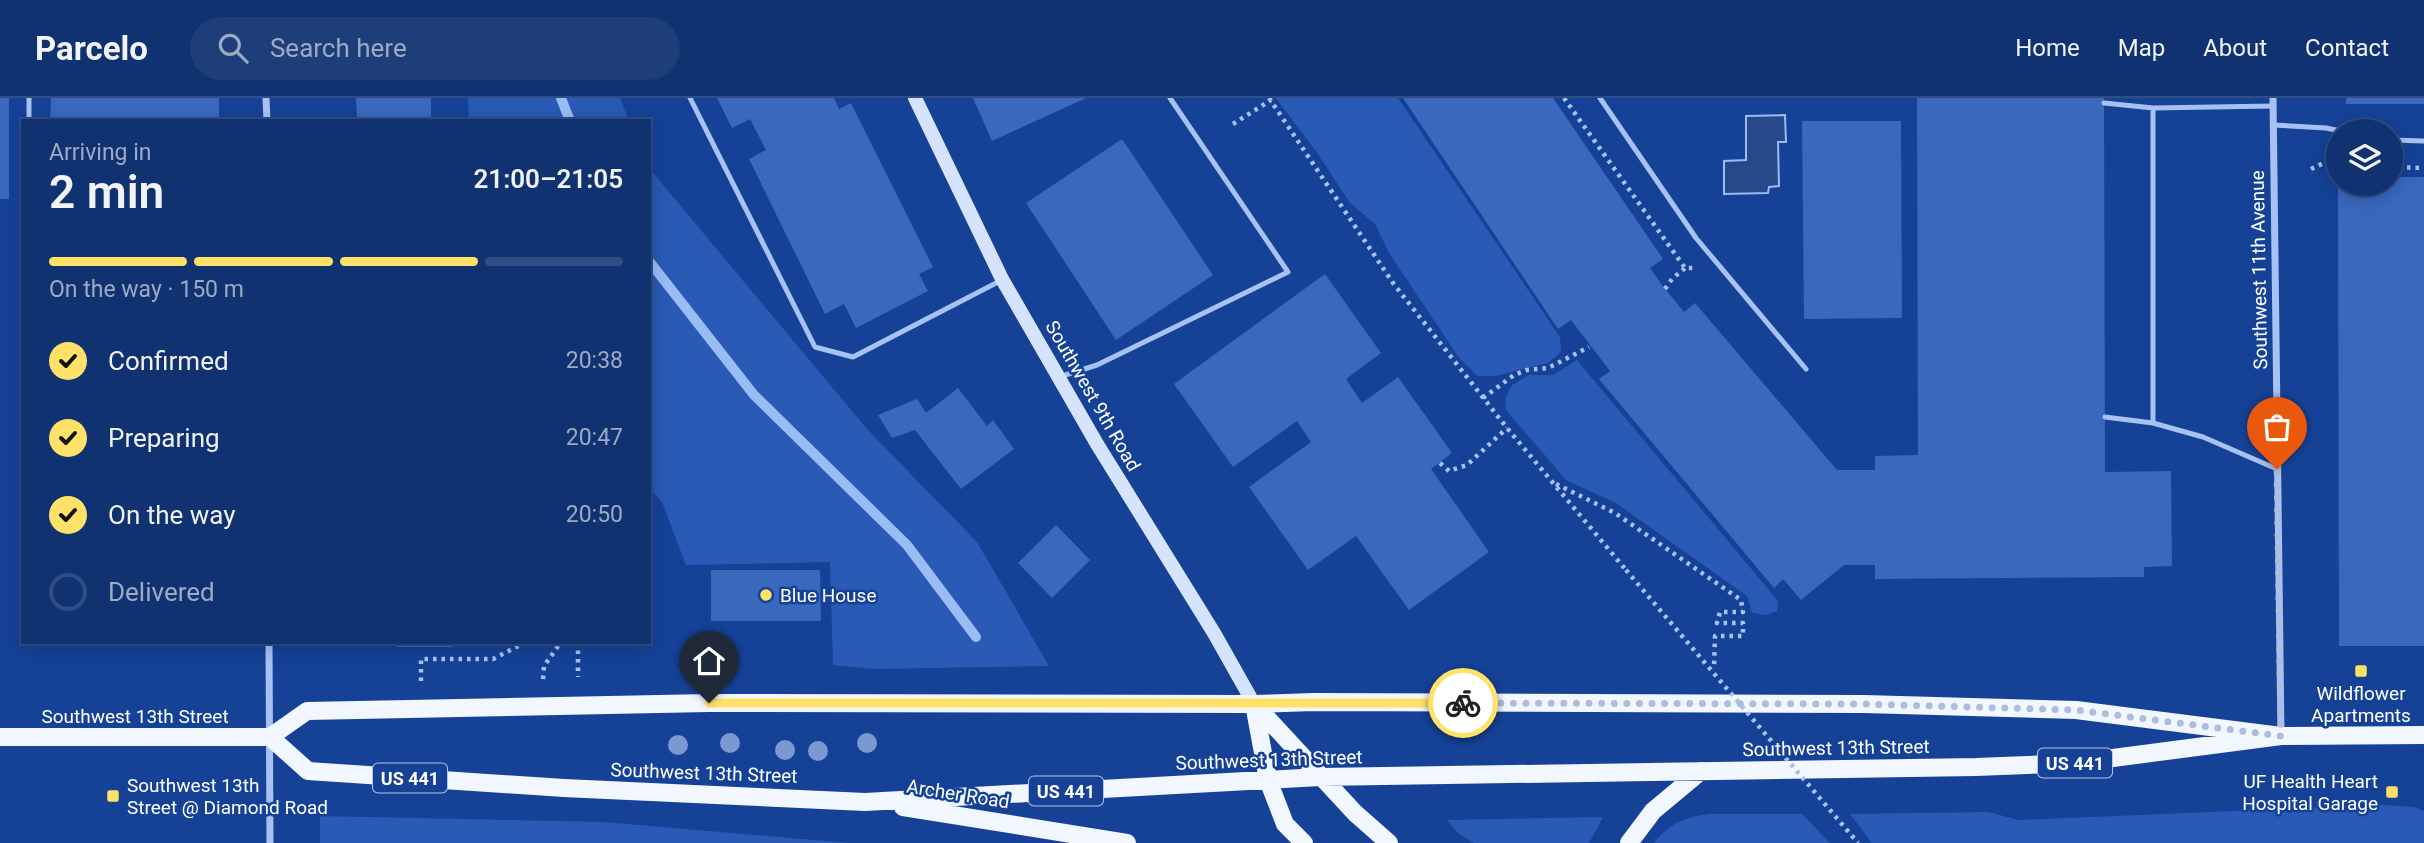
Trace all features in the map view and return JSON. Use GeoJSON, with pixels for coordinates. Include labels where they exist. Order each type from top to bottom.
{"type":"FeatureCollection","features":[{"type":"Feature","properties":{"kind":"main road","name":"Southwest 13th Street"},"geometry":{"type":"LineString","coordinates":[[0,737],[270,737],[307,711],[709,703],[1342,702],[1864,704],[2076,710],[2281,736]]}},
{"type":"Feature","properties":{"kind":"main road"},"geometry":{"type":"LineString","coordinates":[[1254,704],[1320,777],[1389,843]]}},
{"type":"Feature","properties":{"kind":"main road"},"geometry":{"type":"LineString","coordinates":[[1254,704],[1268,780],[1285,824],[1304,843]]}},
{"type":"Feature","properties":{"kind":"main road","name":"Southwest 13th Street"},"geometry":{"type":"LineString","coordinates":[[270,737],[308,771],[564,788],[865,802],[1320,777],[1881,769],[2075,762],[2281,736],[2424,735]]}},
{"type":"Feature","properties":{"kind":"main road"},"geometry":{"type":"LineString","coordinates":[[1629,843],[1653,811],[1701,771]]}},
{"type":"Feature","properties":{"kind":"main road","name":"Archer Road"},"geometry":{"type":"LineString","coordinates":[[865,802],[1127,843]]}},
{"type":"Feature","properties":{"kind":"street"},"geometry":{"type":"LineString","coordinates":[[267,98],[267,119]]}},
{"type":"Feature","properties":{"kind":"street","name":"Southwest 9th Road"},"geometry":{"type":"LineString","coordinates":[[915,98],[1002,279],[1097,444],[1214,633],[1254,704]]}},
{"type":"Feature","properties":{"kind":"street","name":"Southwest 11th Avenue"},"geometry":{"type":"LineString","coordinates":[[2273,102],[2281,736]]}},
{"type":"Feature","properties":{"kind":"street"},"geometry":{"type":"LineString","coordinates":[[270,644],[270,843]]}},
{"type":"Feature","properties":{"kind":"lane"},"geometry":{"type":"LineString","coordinates":[[29,98],[29,119]]}},
{"type":"Feature","properties":{"kind":"lane"},"geometry":{"type":"LineString","coordinates":[[690,98],[815,347],[853,357],[1002,279]]}},
{"type":"Feature","properties":{"kind":"lane"},"geometry":{"type":"LineString","coordinates":[[1059,377],[1097,365],[1288,272],[1170,98]]}},
{"type":"Feature","properties":{"kind":"lane"},"geometry":{"type":"LineString","coordinates":[[1600,98],[1696,238],[1806,369]]}},
{"type":"Feature","properties":{"kind":"lane"},"geometry":{"type":"LineString","coordinates":[[2104,103],[2153,108],[2273,102]]}},
{"type":"Feature","properties":{"kind":"lane"},"geometry":{"type":"LineString","coordinates":[[2153,108],[2153,423]]}},
{"type":"Feature","properties":{"kind":"lane"},"geometry":{"type":"LineString","coordinates":[[2273,125],[2326,128]]}},
{"type":"Feature","properties":{"kind":"lane"},"geometry":{"type":"LineString","coordinates":[[2403,140],[2424,141]]}},
{"type":"Feature","properties":{"kind":"lane"},"geometry":{"type":"LineString","coordinates":[[2105,417],[2153,423],[2203,437],[2277,469]]}},
{"type":"Feature","properties":{"kind":"path"},"geometry":{"type":"LineString","coordinates":[[1564,98],[1685,268]]}},
{"type":"Feature","properties":{"kind":"path"},"geometry":{"type":"LineString","coordinates":[[1233,124],[1270,99],[1393,283],[1483,398],[1858,843]]}},
{"type":"Feature","properties":{"kind":"path"},"geometry":{"type":"LineString","coordinates":[[2311,169],[2326,162]]}},
{"type":"Feature","properties":{"kind":"path"},"geometry":{"type":"LineString","coordinates":[[2403,167],[2424,168]]}},
{"type":"Feature","properties":{"kind":"path"},"geometry":{"type":"LineString","coordinates":[[1665,289],[1671,279],[1685,268],[1701,270]]}},
{"type":"Feature","properties":{"kind":"path"},"geometry":{"type":"LineString","coordinates":[[1483,398],[1514,375],[1527,370],[1548,368],[1590,347]]}},
{"type":"Feature","properties":{"kind":"path"},"geometry":{"type":"LineString","coordinates":[[1440,463],[1450,471],[1467,465],[1507,428]]}},
{"type":"Feature","properties":{"kind":"path"},"geometry":{"type":"LineString","coordinates":[[1552,482],[1615,513],[1741,600],[1743,612],[1720,612],[1717,623],[1743,623],[1743,636],[1715,636],[1714,667]]}},
{"type":"Feature","properties":{"kind":"path"},"geometry":{"type":"LineString","coordinates":[[421,681],[421,659],[493,659],[522,644]]}},
{"type":"Feature","properties":{"kind":"path"},"geometry":{"type":"LineString","coordinates":[[543,679],[544,666],[560,644]]}},
{"type":"Feature","properties":{"kind":"path"},"geometry":{"type":"LineString","coordinates":[[578,644],[578,677]]}},
{"type":"Feature","properties":{"kind":"shaded area"},"geometry":{"type":"Polygon","coordinates":[[[468,98],[620,98],[628,119],[469,119],[468,98]]]}},
{"type":"Feature","properties":{"kind":"shaded area"},"geometry":{"type":"Polygon","coordinates":[[[1276,98],[1398,98],[1560,337],[1561,352],[1548,363],[1495,376],[1478,376],[1460,359],[1389,253],[1375,224],[1350,203],[1276,98]]]}},
{"type":"Feature","properties":{"kind":"shaded area"},"geometry":{"type":"Polygon","coordinates":[[[1785,115],[1786,142],[1778,142],[1779,186],[1769,187],[1768,193],[1724,194],[1724,161],[1746,160],[1746,116],[1785,115]]]}},
{"type":"Feature","properties":{"kind":"shaded area"},"geometry":{"type":"Polygon","coordinates":[[[651,170],[867,429],[977,542],[1049,666],[874,669],[833,665],[830,562],[686,565],[662,502],[651,491],[651,170]]]}},
{"type":"Feature","properties":{"kind":"shaded area"},"geometry":{"type":"Polygon","coordinates":[[[1577,360],[1778,601],[1777,611],[1766,615],[1752,613],[1747,596],[1616,503],[1566,480],[1506,410],[1505,398],[1512,385],[1529,375],[1553,375],[1577,360]]]}},
{"type":"Feature","properties":{"kind":"shaded area"},"geometry":{"type":"Polygon","coordinates":[[[2381,805],[2414,807],[2424,811],[2424,843],[1872,843],[1850,814],[1988,812],[2019,820],[2381,805]]]}},
{"type":"Feature","properties":{"kind":"shaded area"},"geometry":{"type":"Polygon","coordinates":[[[1709,814],[1802,814],[1830,843],[1654,843],[1678,822],[1709,814]]]}},
{"type":"Feature","properties":{"kind":"shaded area"},"geometry":{"type":"Polygon","coordinates":[[[320,816],[603,822],[849,843],[320,843],[320,816]]]}},
{"type":"Feature","properties":{"kind":"shaded area"},"geometry":{"type":"Polygon","coordinates":[[[1603,817],[1589,843],[1474,843],[1458,833],[1447,820],[1603,817]]]}},
{"type":"Feature","properties":{"kind":"building"},"geometry":{"type":"Polygon","coordinates":[[[0,98],[9,98],[9,199],[0,199],[0,98]]]}},
{"type":"Feature","properties":{"kind":"building"},"geometry":{"type":"Polygon","coordinates":[[[51,98],[219,98],[219,119],[50,119],[51,98]]]}},
{"type":"Feature","properties":{"kind":"building"},"geometry":{"type":"Polygon","coordinates":[[[356,98],[431,98],[431,119],[357,119],[356,98]]]}},
{"type":"Feature","properties":{"kind":"building"},"geometry":{"type":"Polygon","coordinates":[[[717,98],[834,98],[839,109],[851,103],[933,267],[919,274],[928,291],[856,328],[844,304],[825,314],[749,159],[766,150],[750,119],[732,128],[717,98]]]}},
{"type":"Feature","properties":{"kind":"building"},"geometry":{"type":"Polygon","coordinates":[[[973,98],[1086,98],[992,141],[973,98]]]}},
{"type":"Feature","properties":{"kind":"building"},"geometry":{"type":"Polygon","coordinates":[[[1403,98],[1553,98],[1663,259],[1650,268],[1684,312],[1695,303],[1837,470],[1875,470],[1875,456],[1918,455],[1917,98],[2104,98],[2105,472],[2171,471],[2172,566],[2144,567],[2144,577],[1875,579],[1875,565],[1844,565],[1801,600],[1783,579],[1774,588],[1599,379],[1610,371],[1571,320],[1558,329],[1403,98]]]}},
{"type":"Feature","properties":{"kind":"building"},"geometry":{"type":"Polygon","coordinates":[[[2346,98],[2424,98],[2424,104],[2346,104],[2346,98]]]}},
{"type":"Feature","properties":{"kind":"building"},"geometry":{"type":"Polygon","coordinates":[[[1802,121],[1901,121],[1902,318],[1804,319],[1802,121]]]}},
{"type":"Feature","properties":{"kind":"building"},"geometry":{"type":"Polygon","coordinates":[[[1122,139],[1213,275],[1116,340],[1026,203],[1122,139]]]}},
{"type":"Feature","properties":{"kind":"building"},"geometry":{"type":"Polygon","coordinates":[[[2403,177],[2424,177],[2424,646],[2339,646],[2338,196],[2403,196],[2403,177]]]}},
{"type":"Feature","properties":{"kind":"building"},"geometry":{"type":"Polygon","coordinates":[[[1325,274],[1381,353],[1346,379],[1362,403],[1398,377],[1452,453],[1431,469],[1489,552],[1409,610],[1356,536],[1308,570],[1249,487],[1311,442],[1297,421],[1233,467],[1174,384],[1325,274]]]}},
{"type":"Feature","properties":{"kind":"building"},"geometry":{"type":"Polygon","coordinates":[[[958,388],[987,426],[993,420],[1014,449],[961,489],[915,430],[892,438],[878,415],[917,399],[926,413],[958,388]]]}},
{"type":"Feature","properties":{"kind":"building"},"geometry":{"type":"Polygon","coordinates":[[[1056,525],[1090,560],[1052,598],[1018,563],[1056,525]]]}},
{"type":"Feature","properties":{"kind":"building","name":"Blue House"},"geometry":{"type":"Polygon","coordinates":[[[711,570],[820,570],[821,621],[711,621],[711,570]]]}},
{"type":"Feature","properties":{"kind":"building"},"geometry":{"type":"Polygon","coordinates":[[[396,644],[453,644],[453,647],[396,647],[396,644]]]}},
{"type":"Feature","properties":{"kind":"waterway"},"geometry":{"type":"LineString","coordinates":[[561,98],[569,119]]}},
{"type":"Feature","properties":{"kind":"waterway"},"geometry":{"type":"LineString","coordinates":[[651,264],[754,395],[907,545],[976,637]]}},
{"type":"Feature","properties":{"kind":"way so far"},"geometry":{"type":"LineString","coordinates":[[1463,703],[1977,706],[2076,710],[2281,736],[2277,469]]}},
{"type":"Feature","properties":{"kind":"place","name":"Blue House"},"geometry":{"type":"Point","coordinates":[766,595]}},
{"type":"Feature","properties":{"kind":"place","name":"Wildflower Apartments"},"geometry":{"type":"Point","coordinates":[2361,671]}},
{"type":"Feature","properties":{"kind":"place","name":"UF Health Heart Hospital Garage"},"geometry":{"type":"Point","coordinates":[2392,792]}},
{"type":"Feature","properties":{"kind":"place","name":"Southwest 13th Street @ Diamond Road"},"geometry":{"type":"Point","coordinates":[113,796]}},
{"type":"Feature","properties":{"kind":"route"},"geometry":{"type":"LineString","coordinates":[[709,703],[1463,703]]}}]}
